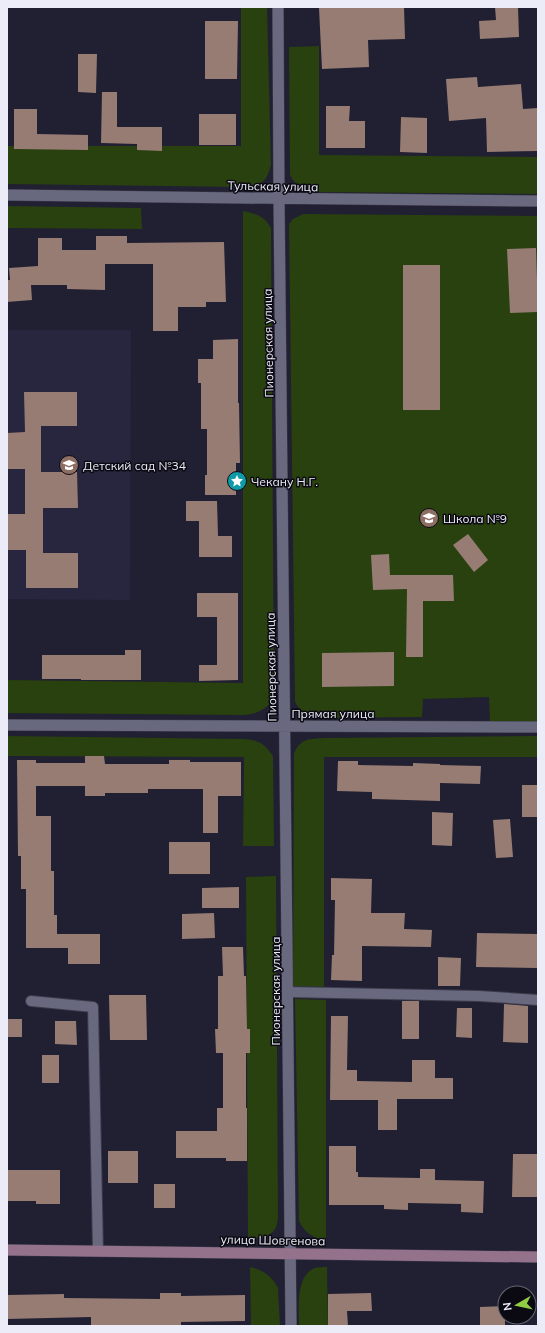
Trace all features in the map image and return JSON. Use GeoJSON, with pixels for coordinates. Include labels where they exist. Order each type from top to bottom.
{"type":"FeatureCollection","features":[{"type":"Feature","properties":{"kind":"main road","name":"улица Шовгенова"},"geometry":{"type":"LineString","coordinates":[[7,1250],[538,1257]]}},
{"type":"Feature","properties":{"kind":"street","name":"Пионерская улица"},"geometry":{"type":"LineString","coordinates":[[278,7],[278,199],[291,1326]]}},
{"type":"Feature","properties":{"kind":"street","name":"Тульская улица"},"geometry":{"type":"LineString","coordinates":[[7,195],[538,201]]}},
{"type":"Feature","properties":{"kind":"street","name":"Прямая улица"},"geometry":{"type":"LineString","coordinates":[[7,725],[538,727]]}},
{"type":"Feature","properties":{"kind":"lane"},"geometry":{"type":"LineString","coordinates":[[288,992],[479,996],[538,1000]]}},
{"type":"Feature","properties":{"kind":"lane"},"geometry":{"type":"LineString","coordinates":[[31,1001],[93,1007],[98,1251]]}},
{"type":"Feature","properties":{"kind":"shaded area","name":"Детский сад №34"},"geometry":{"type":"Polygon","coordinates":[[[7,330],[131,330],[130,600],[7,599],[7,330]]]}},
{"type":"Feature","properties":{"kind":"green space"},"geometry":{"type":"Polygon","coordinates":[[[241,7],[267,7],[271,165],[267,177],[261,183],[253,186],[241,187],[7,184],[7,146],[241,146],[241,7]]]}},
{"type":"Feature","properties":{"kind":"green space"},"geometry":{"type":"Polygon","coordinates":[[[319,46],[319,155],[538,157],[538,194],[319,192],[306,189],[298,185],[290,175],[289,47],[319,46]]]}},
{"type":"Feature","properties":{"kind":"green space"},"geometry":{"type":"Polygon","coordinates":[[[7,206],[141,208],[142,229],[7,228],[7,206]]]}},
{"type":"Feature","properties":{"kind":"green space"},"geometry":{"type":"Polygon","coordinates":[[[243,211],[256,214],[266,220],[271,228],[274,700],[260,711],[253,714],[243,715],[7,713],[7,680],[243,683],[243,211]]]}},
{"type":"Feature","properties":{"kind":"green space","name":"Школа №9"},"geometry":{"type":"Polygon","coordinates":[[[303,214],[538,216],[538,722],[490,722],[489,697],[423,699],[422,717],[311,718],[303,714],[295,702],[289,224],[293,219],[303,214]]]}},
{"type":"Feature","properties":{"kind":"green space"},"geometry":{"type":"Polygon","coordinates":[[[7,736],[254,740],[267,748],[273,756],[274,846],[243,846],[244,757],[7,756],[7,736]]]}},
{"type":"Feature","properties":{"kind":"green space"},"geometry":{"type":"Polygon","coordinates":[[[538,736],[538,757],[324,757],[324,987],[293,986],[294,754],[299,745],[309,739],[324,738],[538,736]]]}},
{"type":"Feature","properties":{"kind":"green space"},"geometry":{"type":"Polygon","coordinates":[[[276,876],[278,1219],[276,1228],[267,1236],[248,1238],[246,877],[276,876]]]}},
{"type":"Feature","properties":{"kind":"green space"},"geometry":{"type":"Polygon","coordinates":[[[295,999],[326,1000],[326,1240],[317,1238],[310,1234],[304,1229],[299,1221],[295,999]]]}},
{"type":"Feature","properties":{"kind":"green space"},"geometry":{"type":"Polygon","coordinates":[[[250,1267],[267,1274],[278,1288],[280,1326],[251,1326],[250,1267]]]}},
{"type":"Feature","properties":{"kind":"green space"},"geometry":{"type":"Polygon","coordinates":[[[327,1267],[328,1326],[299,1326],[299,1302],[301,1285],[304,1278],[315,1268],[327,1267]]]}},
{"type":"Feature","properties":{"kind":"building"},"geometry":{"type":"Polygon","coordinates":[[[404,7],[405,39],[368,40],[369,67],[322,69],[319,8],[404,7]]]}},
{"type":"Feature","properties":{"kind":"building"},"geometry":{"type":"Polygon","coordinates":[[[495,7],[518,7],[519,37],[480,39],[479,21],[496,20],[495,7]]]}},
{"type":"Feature","properties":{"kind":"building"},"geometry":{"type":"Polygon","coordinates":[[[205,21],[238,21],[237,79],[205,79],[205,21]]]}},
{"type":"Feature","properties":{"kind":"building"},"geometry":{"type":"Polygon","coordinates":[[[78,54],[97,54],[96,93],[78,92],[78,54]]]}},
{"type":"Feature","properties":{"kind":"building"},"geometry":{"type":"Polygon","coordinates":[[[477,77],[478,87],[521,84],[523,109],[538,108],[538,151],[487,152],[486,118],[449,121],[446,79],[477,77]]]}},
{"type":"Feature","properties":{"kind":"building"},"geometry":{"type":"Polygon","coordinates":[[[102,92],[117,92],[117,127],[162,127],[162,151],[137,150],[137,144],[101,143],[102,92]]]}},
{"type":"Feature","properties":{"kind":"building"},"geometry":{"type":"Polygon","coordinates":[[[326,106],[350,106],[349,121],[365,121],[365,148],[326,148],[326,106]]]}},
{"type":"Feature","properties":{"kind":"building"},"geometry":{"type":"Polygon","coordinates":[[[14,109],[37,109],[37,134],[88,135],[88,150],[14,149],[14,109]]]}},
{"type":"Feature","properties":{"kind":"building"},"geometry":{"type":"Polygon","coordinates":[[[199,114],[236,114],[236,145],[199,145],[199,114]]]}},
{"type":"Feature","properties":{"kind":"building"},"geometry":{"type":"Polygon","coordinates":[[[401,117],[427,118],[427,153],[400,152],[401,117]]]}},
{"type":"Feature","properties":{"kind":"building"},"geometry":{"type":"Polygon","coordinates":[[[96,236],[127,236],[127,243],[224,242],[226,302],[206,302],[206,307],[178,307],[178,331],[153,331],[153,264],[105,264],[105,290],[67,289],[67,285],[31,285],[32,300],[7,302],[7,280],[10,280],[9,268],[38,266],[38,238],[62,238],[62,250],[96,250],[96,236]]]}},
{"type":"Feature","properties":{"kind":"building"},"geometry":{"type":"Polygon","coordinates":[[[536,248],[538,312],[510,313],[507,249],[536,248]]]}},
{"type":"Feature","properties":{"kind":"building"},"geometry":{"type":"Polygon","coordinates":[[[403,265],[440,265],[440,410],[403,410],[403,265]]]}},
{"type":"Feature","properties":{"kind":"building"},"geometry":{"type":"Polygon","coordinates":[[[238,339],[240,463],[236,463],[236,495],[205,495],[205,475],[207,475],[207,429],[201,429],[201,383],[198,383],[198,359],[213,359],[213,340],[238,339]]]}},
{"type":"Feature","properties":{"kind":"building"},"geometry":{"type":"Polygon","coordinates":[[[24,392],[77,392],[77,426],[41,426],[41,472],[77,472],[78,508],[43,508],[43,553],[78,553],[78,588],[26,588],[26,550],[7,550],[7,514],[25,514],[25,469],[7,469],[7,433],[25,432],[24,392]]]}},
{"type":"Feature","properties":{"kind":"building"},"geometry":{"type":"Polygon","coordinates":[[[186,501],[217,501],[218,536],[232,536],[232,557],[199,557],[199,521],[186,521],[186,501]]]}},
{"type":"Feature","properties":{"kind":"building"},"geometry":{"type":"Polygon","coordinates":[[[468,534],[488,560],[474,572],[453,545],[468,534]]]}},
{"type":"Feature","properties":{"kind":"building"},"geometry":{"type":"Polygon","coordinates":[[[389,554],[390,575],[453,575],[454,601],[423,601],[423,657],[406,657],[407,589],[373,590],[371,555],[389,554]]]}},
{"type":"Feature","properties":{"kind":"building"},"geometry":{"type":"Polygon","coordinates":[[[197,593],[238,593],[238,680],[199,681],[199,665],[217,665],[217,617],[197,617],[197,593]]]}},
{"type":"Feature","properties":{"kind":"building"},"geometry":{"type":"Polygon","coordinates":[[[125,650],[141,650],[141,680],[42,679],[42,655],[125,655],[125,650]]]}},
{"type":"Feature","properties":{"kind":"building"},"geometry":{"type":"Polygon","coordinates":[[[394,652],[394,686],[322,687],[322,653],[394,652]]]}},
{"type":"Feature","properties":{"kind":"building"},"geometry":{"type":"Polygon","coordinates":[[[85,756],[104,756],[105,764],[169,764],[169,760],[190,760],[190,762],[241,762],[241,796],[218,796],[218,833],[203,833],[203,789],[148,789],[148,793],[105,793],[105,796],[85,796],[85,786],[36,786],[36,816],[51,816],[51,871],[54,871],[54,915],[57,915],[57,934],[100,934],[100,964],[68,964],[68,948],[26,948],[26,889],[21,889],[21,856],[18,856],[17,760],[36,760],[36,763],[85,763],[85,756]]]}},
{"type":"Feature","properties":{"kind":"building"},"geometry":{"type":"Polygon","coordinates":[[[338,761],[358,761],[358,765],[413,766],[413,763],[481,766],[480,784],[440,783],[440,801],[372,799],[372,792],[337,791],[338,761]]]}},
{"type":"Feature","properties":{"kind":"building"},"geometry":{"type":"Polygon","coordinates":[[[522,785],[538,785],[538,817],[522,817],[522,785]]]}},
{"type":"Feature","properties":{"kind":"building"},"geometry":{"type":"Polygon","coordinates":[[[432,812],[453,813],[452,846],[432,845],[432,812]]]}},
{"type":"Feature","properties":{"kind":"building"},"geometry":{"type":"Polygon","coordinates":[[[510,819],[513,857],[496,858],[493,820],[510,819]]]}},
{"type":"Feature","properties":{"kind":"building"},"geometry":{"type":"Polygon","coordinates":[[[169,842],[210,842],[210,874],[169,874],[169,842]]]}},
{"type":"Feature","properties":{"kind":"building"},"geometry":{"type":"Polygon","coordinates":[[[331,878],[372,879],[371,913],[405,913],[404,929],[432,930],[431,947],[362,946],[362,981],[331,980],[332,955],[334,955],[335,900],[331,900],[331,878]]]}},
{"type":"Feature","properties":{"kind":"building"},"geometry":{"type":"Polygon","coordinates":[[[239,887],[239,908],[202,908],[202,888],[239,887]]]}},
{"type":"Feature","properties":{"kind":"building"},"geometry":{"type":"Polygon","coordinates":[[[214,913],[215,938],[182,939],[182,914],[214,913]]]}},
{"type":"Feature","properties":{"kind":"building"},"geometry":{"type":"Polygon","coordinates":[[[477,933],[537,934],[537,968],[476,967],[477,933]]]}},
{"type":"Feature","properties":{"kind":"building"},"geometry":{"type":"Polygon","coordinates":[[[222,947],[243,947],[244,976],[246,976],[247,1029],[250,1029],[250,1053],[246,1053],[247,1161],[226,1161],[226,1158],[176,1158],[176,1131],[217,1131],[217,1108],[223,1108],[223,1053],[216,1053],[215,1029],[218,1029],[218,976],[223,976],[222,947]]]}},
{"type":"Feature","properties":{"kind":"building"},"geometry":{"type":"Polygon","coordinates":[[[438,957],[461,958],[460,986],[438,986],[438,957]]]}},
{"type":"Feature","properties":{"kind":"building"},"geometry":{"type":"Polygon","coordinates":[[[109,995],[146,995],[147,1040],[110,1040],[109,995]]]}},
{"type":"Feature","properties":{"kind":"building"},"geometry":{"type":"Polygon","coordinates":[[[402,1001],[419,1001],[419,1039],[402,1039],[402,1001]]]}},
{"type":"Feature","properties":{"kind":"building"},"geometry":{"type":"Polygon","coordinates":[[[504,1004],[528,1006],[528,1043],[503,1042],[504,1004]]]}},
{"type":"Feature","properties":{"kind":"building"},"geometry":{"type":"Polygon","coordinates":[[[457,1008],[472,1008],[472,1038],[456,1037],[457,1008]]]}},
{"type":"Feature","properties":{"kind":"building"},"geometry":{"type":"Polygon","coordinates":[[[331,1016],[348,1016],[347,1070],[357,1070],[357,1081],[412,1082],[412,1060],[435,1060],[435,1078],[453,1078],[453,1099],[397,1099],[397,1130],[378,1130],[378,1100],[330,1100],[331,1016]]]}},
{"type":"Feature","properties":{"kind":"building"},"geometry":{"type":"Polygon","coordinates":[[[7,1019],[22,1019],[22,1037],[7,1037],[7,1019]]]}},
{"type":"Feature","properties":{"kind":"building"},"geometry":{"type":"Polygon","coordinates":[[[55,1021],[76,1021],[77,1045],[55,1044],[55,1021]]]}},
{"type":"Feature","properties":{"kind":"building"},"geometry":{"type":"Polygon","coordinates":[[[42,1055],[59,1055],[59,1083],[42,1083],[42,1055]]]}},
{"type":"Feature","properties":{"kind":"building"},"geometry":{"type":"Polygon","coordinates":[[[329,1146],[356,1146],[356,1172],[358,1172],[358,1177],[420,1178],[420,1169],[435,1169],[435,1180],[484,1181],[483,1213],[461,1212],[461,1204],[408,1203],[408,1210],[384,1209],[384,1205],[329,1205],[329,1146]]]}},
{"type":"Feature","properties":{"kind":"building"},"geometry":{"type":"Polygon","coordinates":[[[108,1151],[138,1151],[138,1183],[108,1183],[108,1151]]]}},
{"type":"Feature","properties":{"kind":"building"},"geometry":{"type":"Polygon","coordinates":[[[513,1154],[538,1154],[538,1197],[512,1197],[513,1154]]]}},
{"type":"Feature","properties":{"kind":"building"},"geometry":{"type":"Polygon","coordinates":[[[7,1170],[60,1170],[60,1204],[36,1204],[36,1201],[7,1201],[7,1170]]]}},
{"type":"Feature","properties":{"kind":"building"},"geometry":{"type":"Polygon","coordinates":[[[154,1184],[175,1184],[175,1208],[154,1208],[154,1184]]]}},
{"type":"Feature","properties":{"kind":"building"},"geometry":{"type":"Polygon","coordinates":[[[160,1293],[181,1293],[181,1296],[245,1295],[245,1321],[181,1322],[181,1325],[91,1326],[91,1317],[7,1319],[7,1295],[64,1294],[64,1298],[160,1299],[160,1293]]]}},
{"type":"Feature","properties":{"kind":"building"},"geometry":{"type":"Polygon","coordinates":[[[371,1293],[372,1311],[347,1311],[348,1326],[328,1326],[328,1294],[371,1293]]]}},
{"type":"Feature","properties":{"kind":"building"},"geometry":{"type":"Polygon","coordinates":[[[497,1306],[497,1325],[505,1326],[480,1326],[480,1307],[497,1306]]]}},
{"type":"Feature","properties":{"kind":"place","name":"Детский сад №34"},"geometry":{"type":"Point","coordinates":[69,465]}},
{"type":"Feature","properties":{"kind":"place","name":"Чекану Н.Г."},"geometry":{"type":"Point","coordinates":[237,481]}},
{"type":"Feature","properties":{"kind":"place","name":"Школа №9"},"geometry":{"type":"Point","coordinates":[429,518]}}]}
